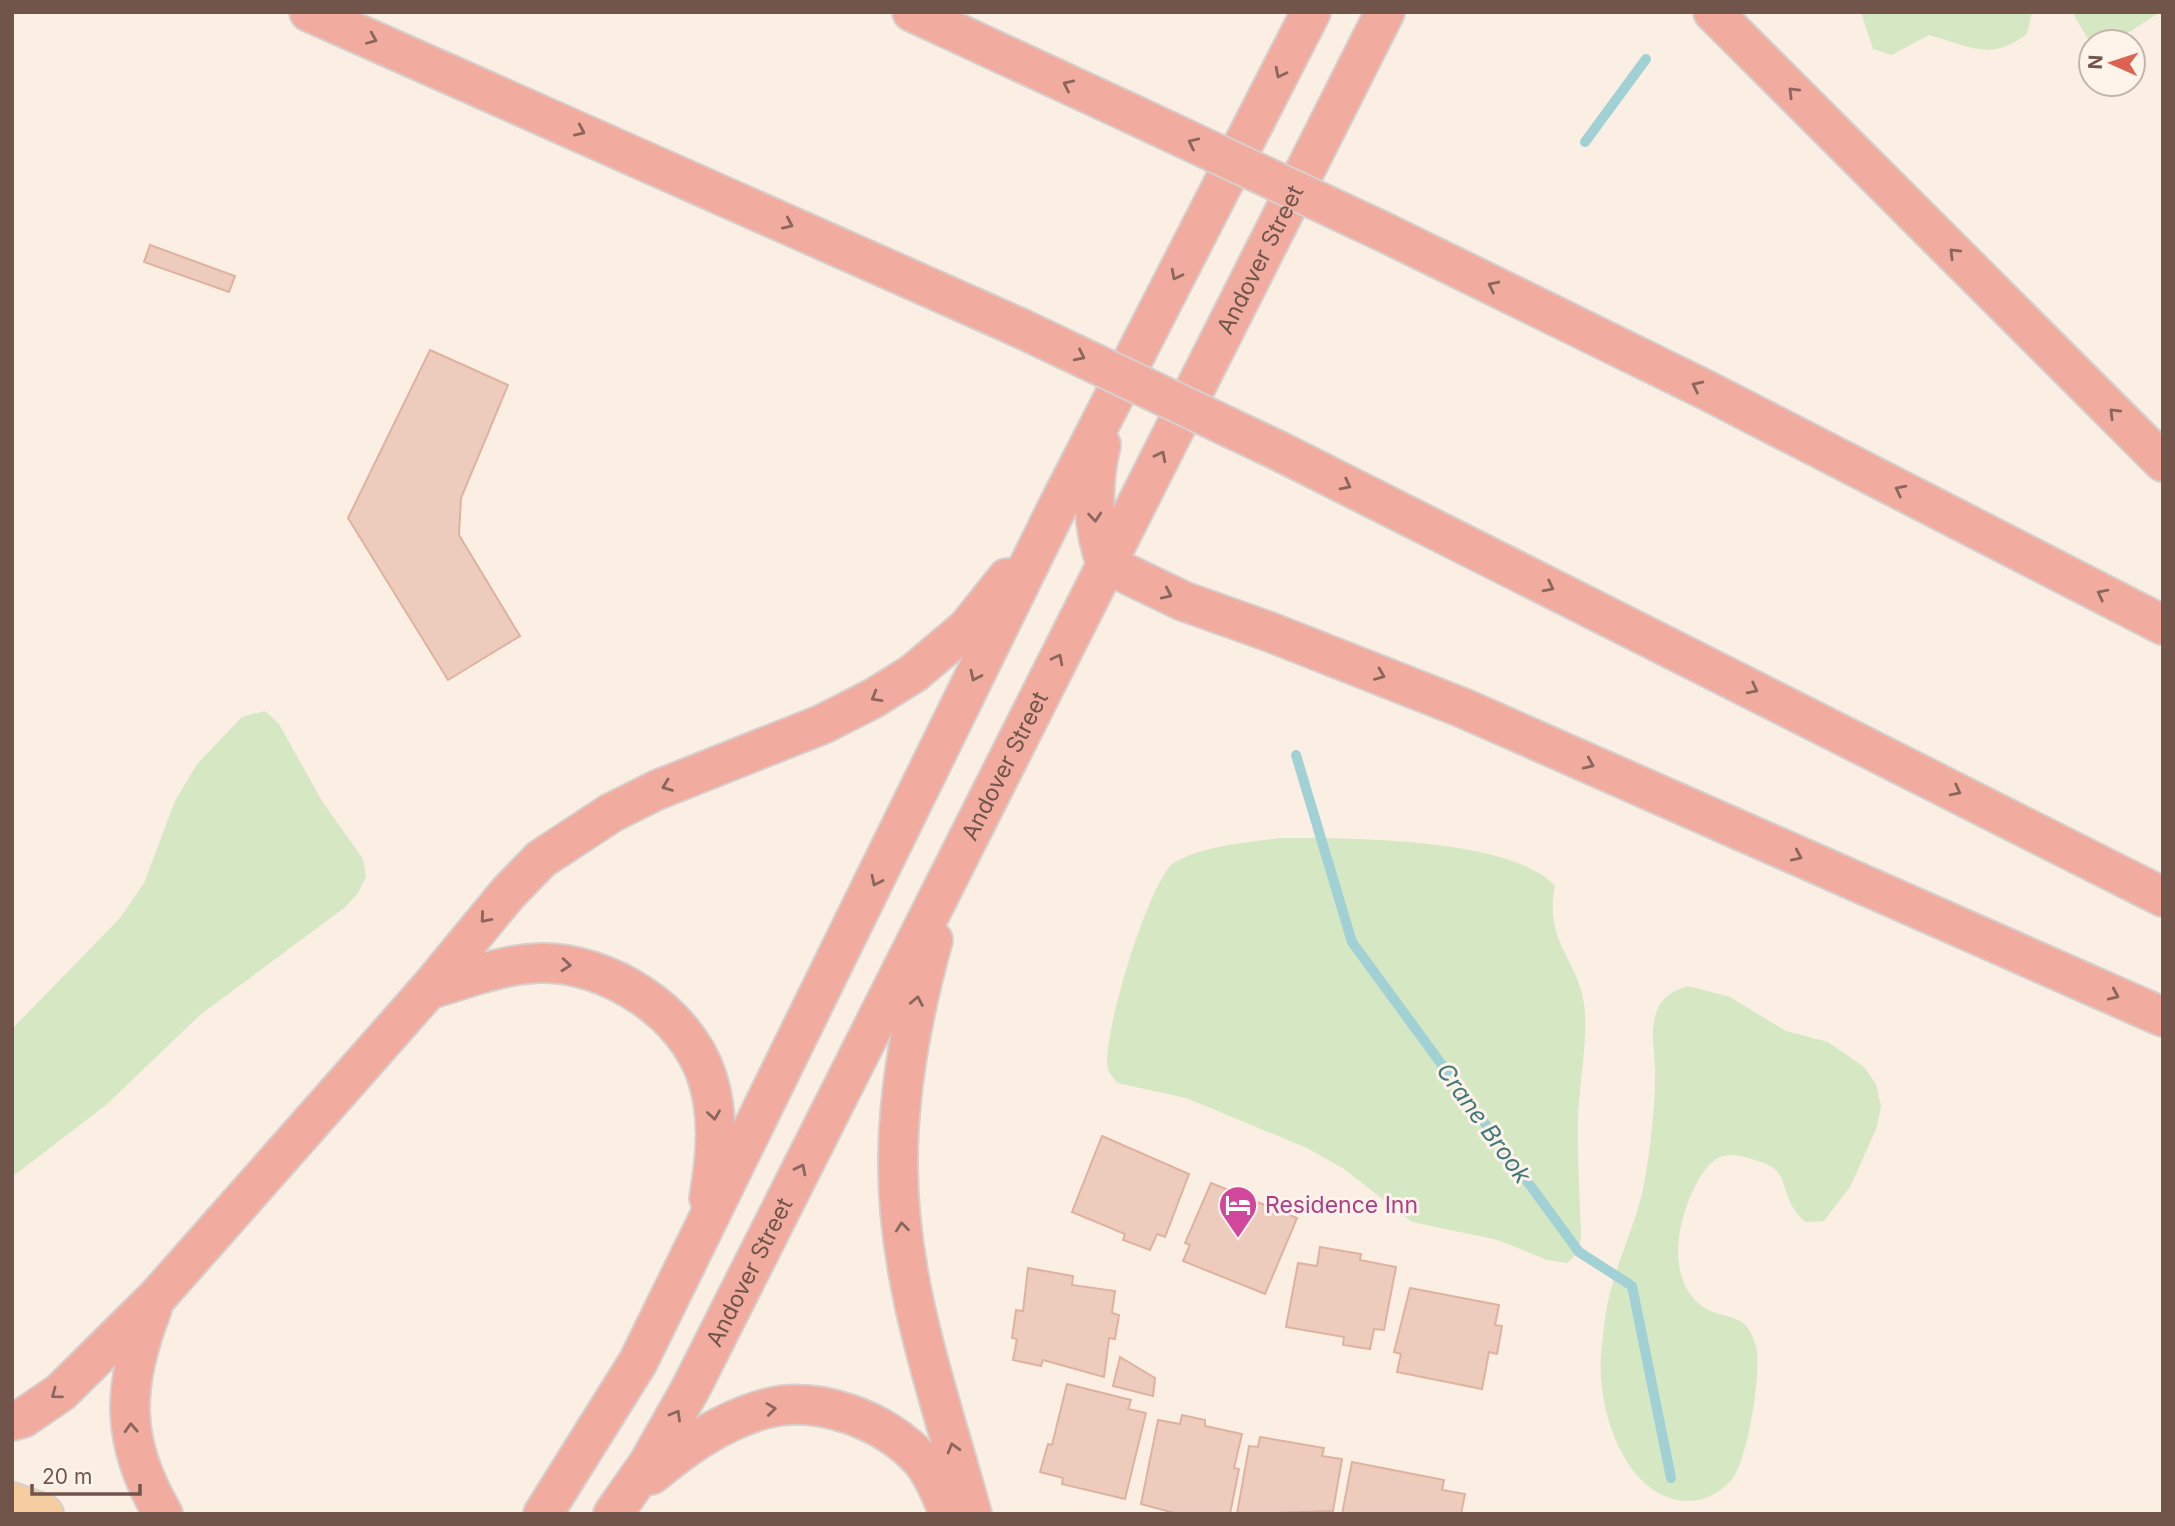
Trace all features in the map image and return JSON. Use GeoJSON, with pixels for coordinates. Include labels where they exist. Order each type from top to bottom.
{"type":"FeatureCollection","features":[{"type":"Feature","properties":{"kind":"highway"},"geometry":{"type":"LineString","coordinates":[[309,12],[1018,327],[1285,454],[2163,897]]}},
{"type":"Feature","properties":{"kind":"highway"},"geometry":{"type":"LineString","coordinates":[[912,12],[1388,234],[1708,391],[2163,625]]}},
{"type":"Feature","properties":{"kind":"highway"},"geometry":{"type":"LineString","coordinates":[[542,1514],[631,1374],[703,1234],[1057,508],[1311,12]]}},
{"type":"Feature","properties":{"kind":"highway","name":"Andover Street"},"geometry":{"type":"LineString","coordinates":[[615,1514],[648,1464],[691,1388],[972,825],[1385,12]]}},
{"type":"Feature","properties":{"kind":"highway"},"geometry":{"type":"LineString","coordinates":[[1713,12],[2163,462]]}},
{"type":"Feature","properties":{"kind":"highway"},"geometry":{"type":"LineString","coordinates":[[1111,402],[1097,460],[1093,501],[1096,537],[1106,564],[1183,601],[1270,632],[1463,709],[2163,1017]]}},
{"type":"Feature","properties":{"kind":"highway"},"geometry":{"type":"LineString","coordinates":[[12,1421],[23,1418],[61,1392],[158,1296],[428,990],[508,892],[541,859],[574,835],[657,790],[823,724],[914,674],[967,628],[1057,508]]}},
{"type":"Feature","properties":{"kind":"highway"},"geometry":{"type":"LineString","coordinates":[[972,825],[938,922],[920,989],[900,1106],[898,1162],[908,1274],[923,1343],[972,1514]]}},
{"type":"Feature","properties":{"kind":"highway"},"geometry":{"type":"LineString","coordinates":[[428,990],[498,968],[540,963],[576,965],[619,982],[657,1008],[686,1039],[707,1076],[716,1119],[715,1157],[703,1234]]}},
{"type":"Feature","properties":{"kind":"highway"},"geometry":{"type":"LineString","coordinates":[[158,1296],[135,1352],[130,1400],[131,1439],[143,1479],[163,1514]]}},
{"type":"Feature","properties":{"kind":"highway"},"geometry":{"type":"LineString","coordinates":[[615,1514],[651,1475],[689,1444],[726,1423],[763,1408],[806,1406],[856,1417],[898,1439],[922,1461],[949,1514]]}},
{"type":"Feature","properties":{"kind":"main road"},"geometry":{"type":"LineString","coordinates":[[12,1502],[44,1514]]}},
{"type":"Feature","properties":{"kind":"green space"},"geometry":{"type":"Polygon","coordinates":[[[1861,12],[2032,12],[2027,34],[2002,48],[1991,50],[1968,47],[1929,35],[1892,55],[1873,49],[1861,12]]]}},
{"type":"Feature","properties":{"kind":"green space"},"geometry":{"type":"Polygon","coordinates":[[[2072,12],[2160,12],[2135,28],[2082,28],[2072,12]]]}},
{"type":"Feature","properties":{"kind":"green space"},"geometry":{"type":"Polygon","coordinates":[[[265,711],[279,724],[322,801],[363,859],[366,877],[358,893],[344,908],[200,1015],[106,1105],[12,1177],[12,1029],[120,918],[144,883],[175,801],[197,764],[242,717],[265,711]]]}},
{"type":"Feature","properties":{"kind":"green space"},"geometry":{"type":"Polygon","coordinates":[[[1279,838],[1383,840],[1465,849],[1502,858],[1533,870],[1555,886],[1554,924],[1578,980],[1585,1013],[1578,1120],[1581,1237],[1577,1254],[1567,1263],[1547,1260],[1498,1240],[1412,1222],[1344,1169],[1307,1148],[1186,1098],[1117,1083],[1108,1069],[1108,1053],[1119,995],[1141,926],[1165,874],[1175,862],[1187,856],[1226,845],[1279,838]]]}},
{"type":"Feature","properties":{"kind":"green space"},"geometry":{"type":"Polygon","coordinates":[[[1688,986],[1730,997],[1786,1031],[1828,1042],[1864,1067],[1876,1084],[1881,1106],[1877,1127],[1850,1187],[1824,1221],[1805,1222],[1791,1204],[1777,1171],[1748,1158],[1728,1155],[1716,1159],[1696,1184],[1679,1236],[1681,1273],[1697,1302],[1706,1309],[1746,1325],[1756,1346],[1757,1374],[1748,1435],[1738,1469],[1718,1492],[1688,1501],[1666,1496],[1647,1485],[1631,1468],[1610,1424],[1604,1400],[1601,1355],[1608,1300],[1644,1184],[1655,1089],[1654,1022],[1664,999],[1688,986]]]}},
{"type":"Feature","properties":{"kind":"building"},"geometry":{"type":"Polygon","coordinates":[[[150,245],[235,276],[229,292],[144,262],[150,245]]]}},
{"type":"Feature","properties":{"kind":"building"},"geometry":{"type":"Polygon","coordinates":[[[430,350],[508,385],[461,498],[459,535],[520,636],[448,680],[348,518],[430,350]]]}},
{"type":"Feature","properties":{"kind":"building"},"geometry":{"type":"Polygon","coordinates":[[[1102,1136],[1189,1174],[1165,1237],[1157,1234],[1150,1250],[1123,1240],[1125,1234],[1072,1212],[1102,1136]]]}},
{"type":"Feature","properties":{"kind":"building"},"geometry":{"type":"Polygon","coordinates":[[[1211,1183],[1297,1218],[1265,1294],[1183,1261],[1190,1245],[1185,1243],[1211,1183]]]}},
{"type":"Feature","properties":{"kind":"building"},"geometry":{"type":"Polygon","coordinates":[[[1320,1247],[1361,1254],[1360,1260],[1396,1267],[1384,1330],[1374,1329],[1370,1349],[1343,1345],[1344,1337],[1286,1327],[1298,1263],[1317,1266],[1320,1247]]]}},
{"type":"Feature","properties":{"kind":"building"},"geometry":{"type":"Polygon","coordinates":[[[1028,1268],[1073,1276],[1072,1285],[1115,1291],[1112,1313],[1119,1315],[1115,1339],[1109,1338],[1104,1377],[1043,1360],[1041,1366],[1013,1360],[1017,1339],[1012,1338],[1016,1310],[1023,1311],[1028,1268]]]}},
{"type":"Feature","properties":{"kind":"building"},"geometry":{"type":"Polygon","coordinates":[[[1410,1288],[1499,1305],[1495,1325],[1502,1326],[1497,1354],[1489,1352],[1482,1389],[1397,1372],[1401,1354],[1394,1352],[1410,1288]]]}},
{"type":"Feature","properties":{"kind":"building"},"geometry":{"type":"Polygon","coordinates":[[[1120,1357],[1155,1378],[1153,1396],[1113,1386],[1120,1357]]]}},
{"type":"Feature","properties":{"kind":"building"},"geometry":{"type":"Polygon","coordinates":[[[1067,1384],[1131,1400],[1128,1409],[1146,1413],[1125,1499],[1062,1484],[1063,1478],[1040,1472],[1048,1444],[1052,1445],[1067,1384]]]}},
{"type":"Feature","properties":{"kind":"building"},"geometry":{"type":"Polygon","coordinates":[[[1182,1415],[1205,1420],[1205,1426],[1242,1434],[1234,1468],[1239,1469],[1230,1514],[1178,1514],[1141,1504],[1158,1420],[1180,1424],[1182,1415]]]}},
{"type":"Feature","properties":{"kind":"building"},"geometry":{"type":"Polygon","coordinates":[[[1260,1437],[1324,1448],[1322,1456],[1342,1459],[1333,1511],[1237,1514],[1249,1446],[1258,1447],[1260,1437]]]}},
{"type":"Feature","properties":{"kind":"building"},"geometry":{"type":"Polygon","coordinates":[[[1352,1462],[1444,1480],[1442,1490],[1465,1494],[1461,1514],[1342,1514],[1352,1462]]]}},
{"type":"Feature","properties":{"kind":"waterway","name":"Crane Brook"},"geometry":{"type":"LineString","coordinates":[[1585,142],[1646,59]]}},
{"type":"Feature","properties":{"kind":"waterway","name":"Crane Brook"},"geometry":{"type":"LineString","coordinates":[[1296,755],[1352,942],[1579,1252],[1632,1286],[1671,1478]]}},
{"type":"Feature","properties":{"kind":"place","name":"Residence Inn"},"geometry":{"type":"Point","coordinates":[1238,1239]}}]}
